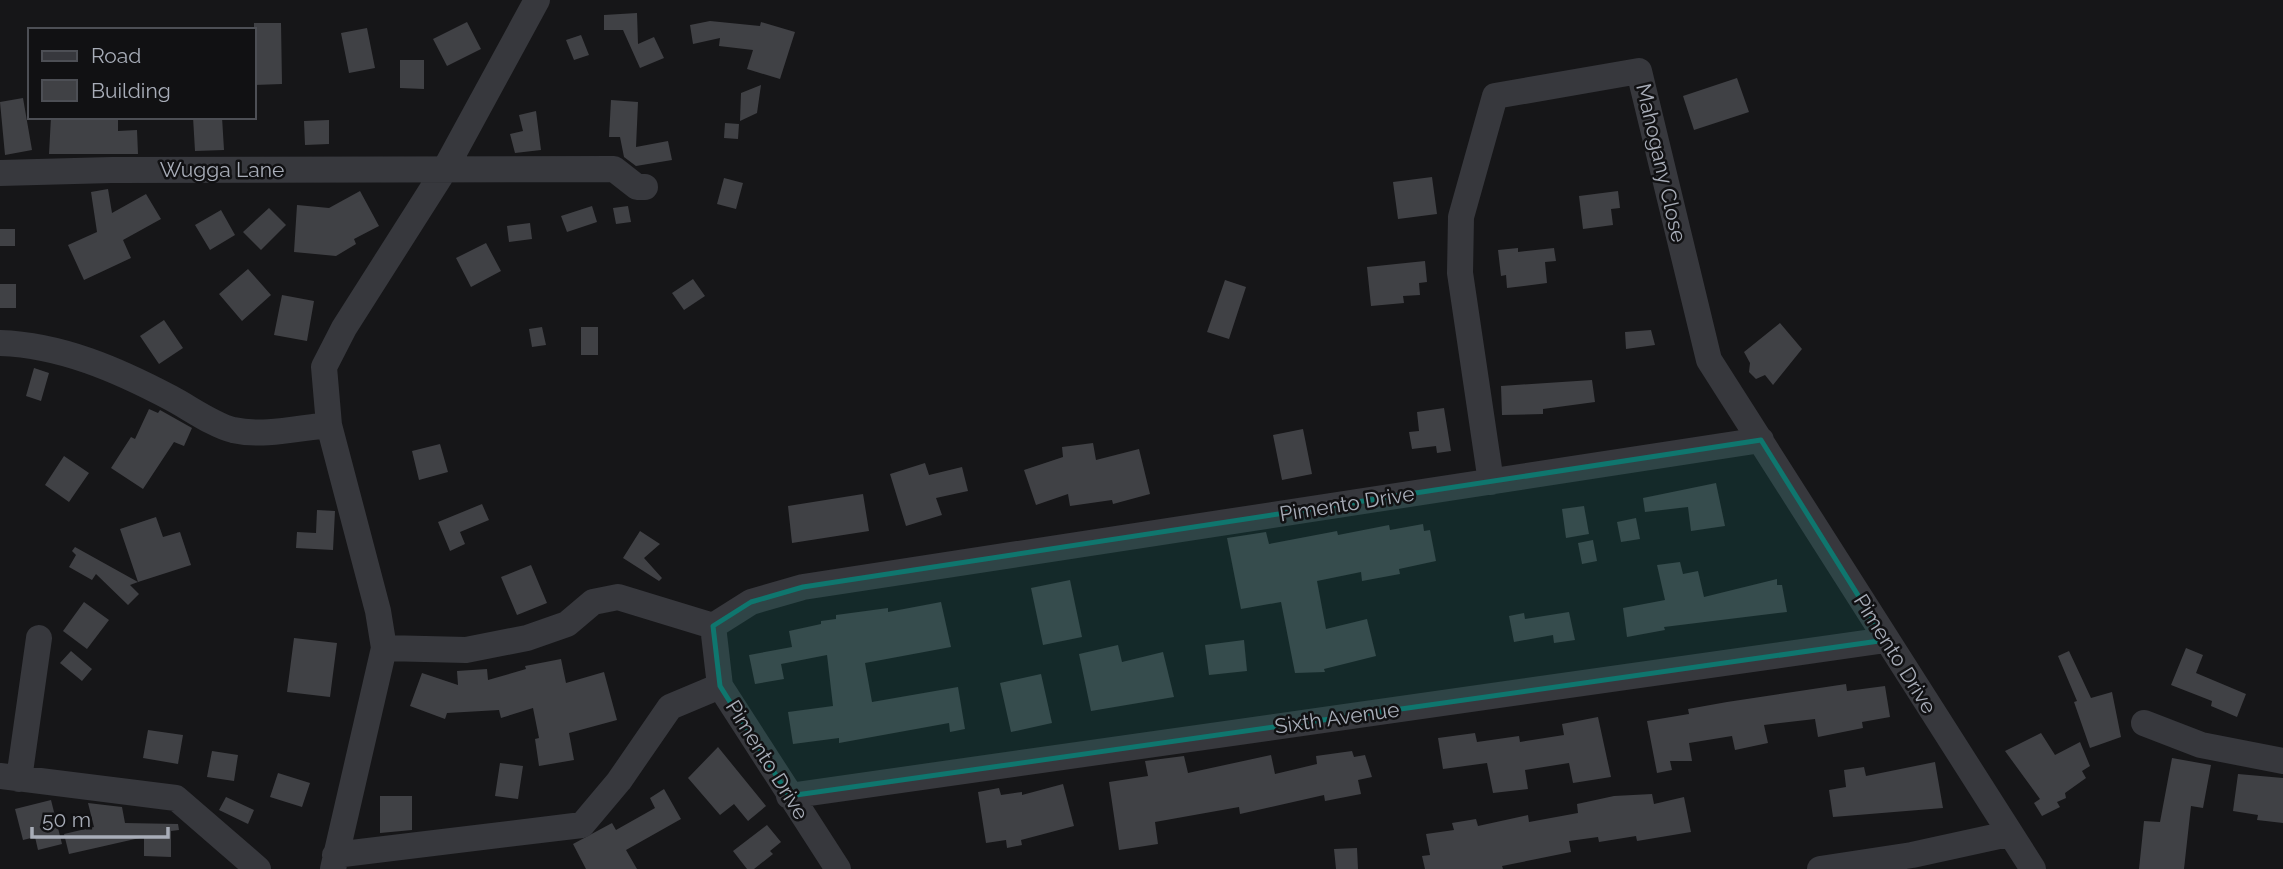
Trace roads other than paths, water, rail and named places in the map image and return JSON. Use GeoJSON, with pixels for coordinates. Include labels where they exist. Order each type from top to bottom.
{"type":"FeatureCollection","features":[{"type":"Feature","properties":{"kind":"street"},"geometry":{"type":"LineString","coordinates":[[537,0],[445,169],[344,328],[324,367],[329,425],[378,611],[384,648],[334,862],[582,825],[619,781],[670,707],[720,687]]}},
{"type":"Feature","properties":{"kind":"street","name":"Mahogany Close"},"geometry":{"type":"LineString","coordinates":[[1491,482],[1460,273],[1461,217],[1494,96],[1639,71],[1709,360],[1761,440]]}},
{"type":"Feature","properties":{"kind":"street","name":"Wugga Lane"},"geometry":{"type":"LineString","coordinates":[[0,173],[614,169],[637,187],[645,187]]}},
{"type":"Feature","properties":{"kind":"street"},"geometry":{"type":"LineString","coordinates":[[0,343],[30,344],[85,359],[136,380],[232,429],[260,432],[329,425]]}},
{"type":"Feature","properties":{"kind":"street","name":"Pimento Drive"},"geometry":{"type":"LineString","coordinates":[[838,869],[720,687],[713,626],[751,602],[803,587],[1761,440],[2008,834],[2033,869]]}},
{"type":"Feature","properties":{"kind":"street"},"geometry":{"type":"LineString","coordinates":[[384,648],[466,650],[527,638],[567,624],[593,602],[618,597],[713,626]]}},
{"type":"Feature","properties":{"kind":"street"},"geometry":{"type":"LineString","coordinates":[[39,638],[10,777],[176,798],[258,869]]}},
{"type":"Feature","properties":{"kind":"street","name":"Sixth Avenue"},"geometry":{"type":"LineString","coordinates":[[789,796],[1886,640]]}},
{"type":"Feature","properties":{"kind":"street"},"geometry":{"type":"LineString","coordinates":[[2144,723],[2201,745],[2283,761]]}},
{"type":"Feature","properties":{"kind":"street"},"geometry":{"type":"LineString","coordinates":[[1821,869],[1911,862],[2008,834]]}}]}
